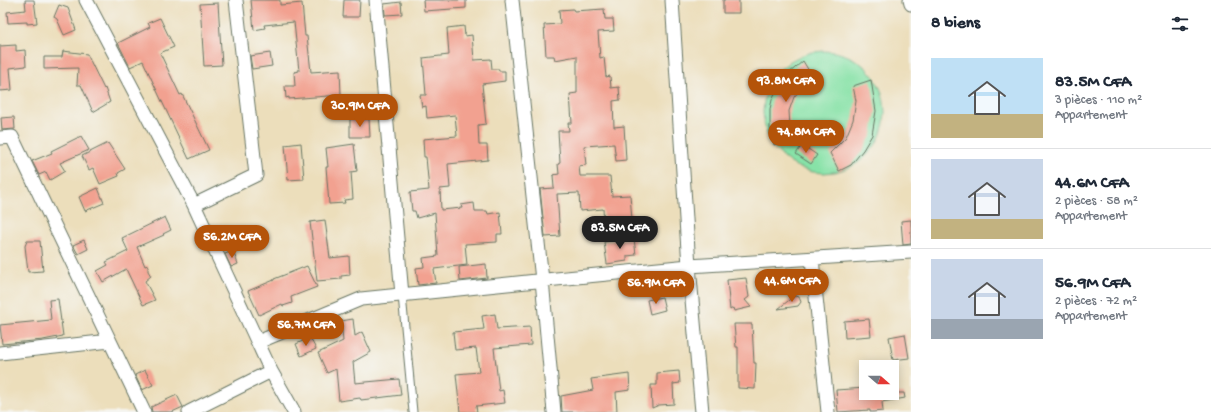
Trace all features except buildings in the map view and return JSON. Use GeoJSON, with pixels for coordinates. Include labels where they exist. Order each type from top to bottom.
{"type":"FeatureCollection","features":[{"type":"Feature","properties":{"kind":"street"},"geometry":{"type":"LineString","coordinates":[[86,0],[194,205],[271,371],[294,412]]}},
{"type":"Feature","properties":{"kind":"street"},"geometry":{"type":"LineString","coordinates":[[194,205],[256,175],[236,0]]}},
{"type":"Feature","properties":{"kind":"street"},"geometry":{"type":"LineString","coordinates":[[376,0],[402,295]]}},
{"type":"Feature","properties":{"kind":"street"},"geometry":{"type":"LineString","coordinates":[[512,0],[542,280],[554,412]]}},
{"type":"Feature","properties":{"kind":"street"},"geometry":{"type":"LineString","coordinates":[[672,0],[689,266],[702,412]]}},
{"type":"Feature","properties":{"kind":"street"},"geometry":{"type":"LineString","coordinates":[[910,0],[911,4]]}},
{"type":"Feature","properties":{"kind":"street"},"geometry":{"type":"LineString","coordinates":[[0,138],[12,136],[144,412]]}},
{"type":"Feature","properties":{"kind":"street"},"geometry":{"type":"LineString","coordinates":[[258,342],[361,299],[689,266],[911,252]]}},
{"type":"Feature","properties":{"kind":"street"},"geometry":{"type":"LineString","coordinates":[[812,258],[828,412]]}},
{"type":"Feature","properties":{"kind":"street"},"geometry":{"type":"LineString","coordinates":[[0,352],[110,341]]}},
{"type":"Feature","properties":{"kind":"street"},"geometry":{"type":"LineString","coordinates":[[190,412],[271,371]]}},
{"type":"Feature","properties":{"kind":"lane"},"geometry":{"type":"LineString","coordinates":[[402,295],[413,412]]}},
{"type":"Feature","properties":{"kind":"green space"},"geometry":{"type":"Polygon","coordinates":[[[824,51],[847,55],[858,61],[867,69],[875,78],[881,89],[885,112],[881,135],[875,146],[867,155],[858,163],[847,169],[824,173],[801,169],[790,163],[781,155],[773,146],[767,135],[763,112],[767,89],[773,78],[781,69],[790,61],[801,55],[824,51]]]}}]}
